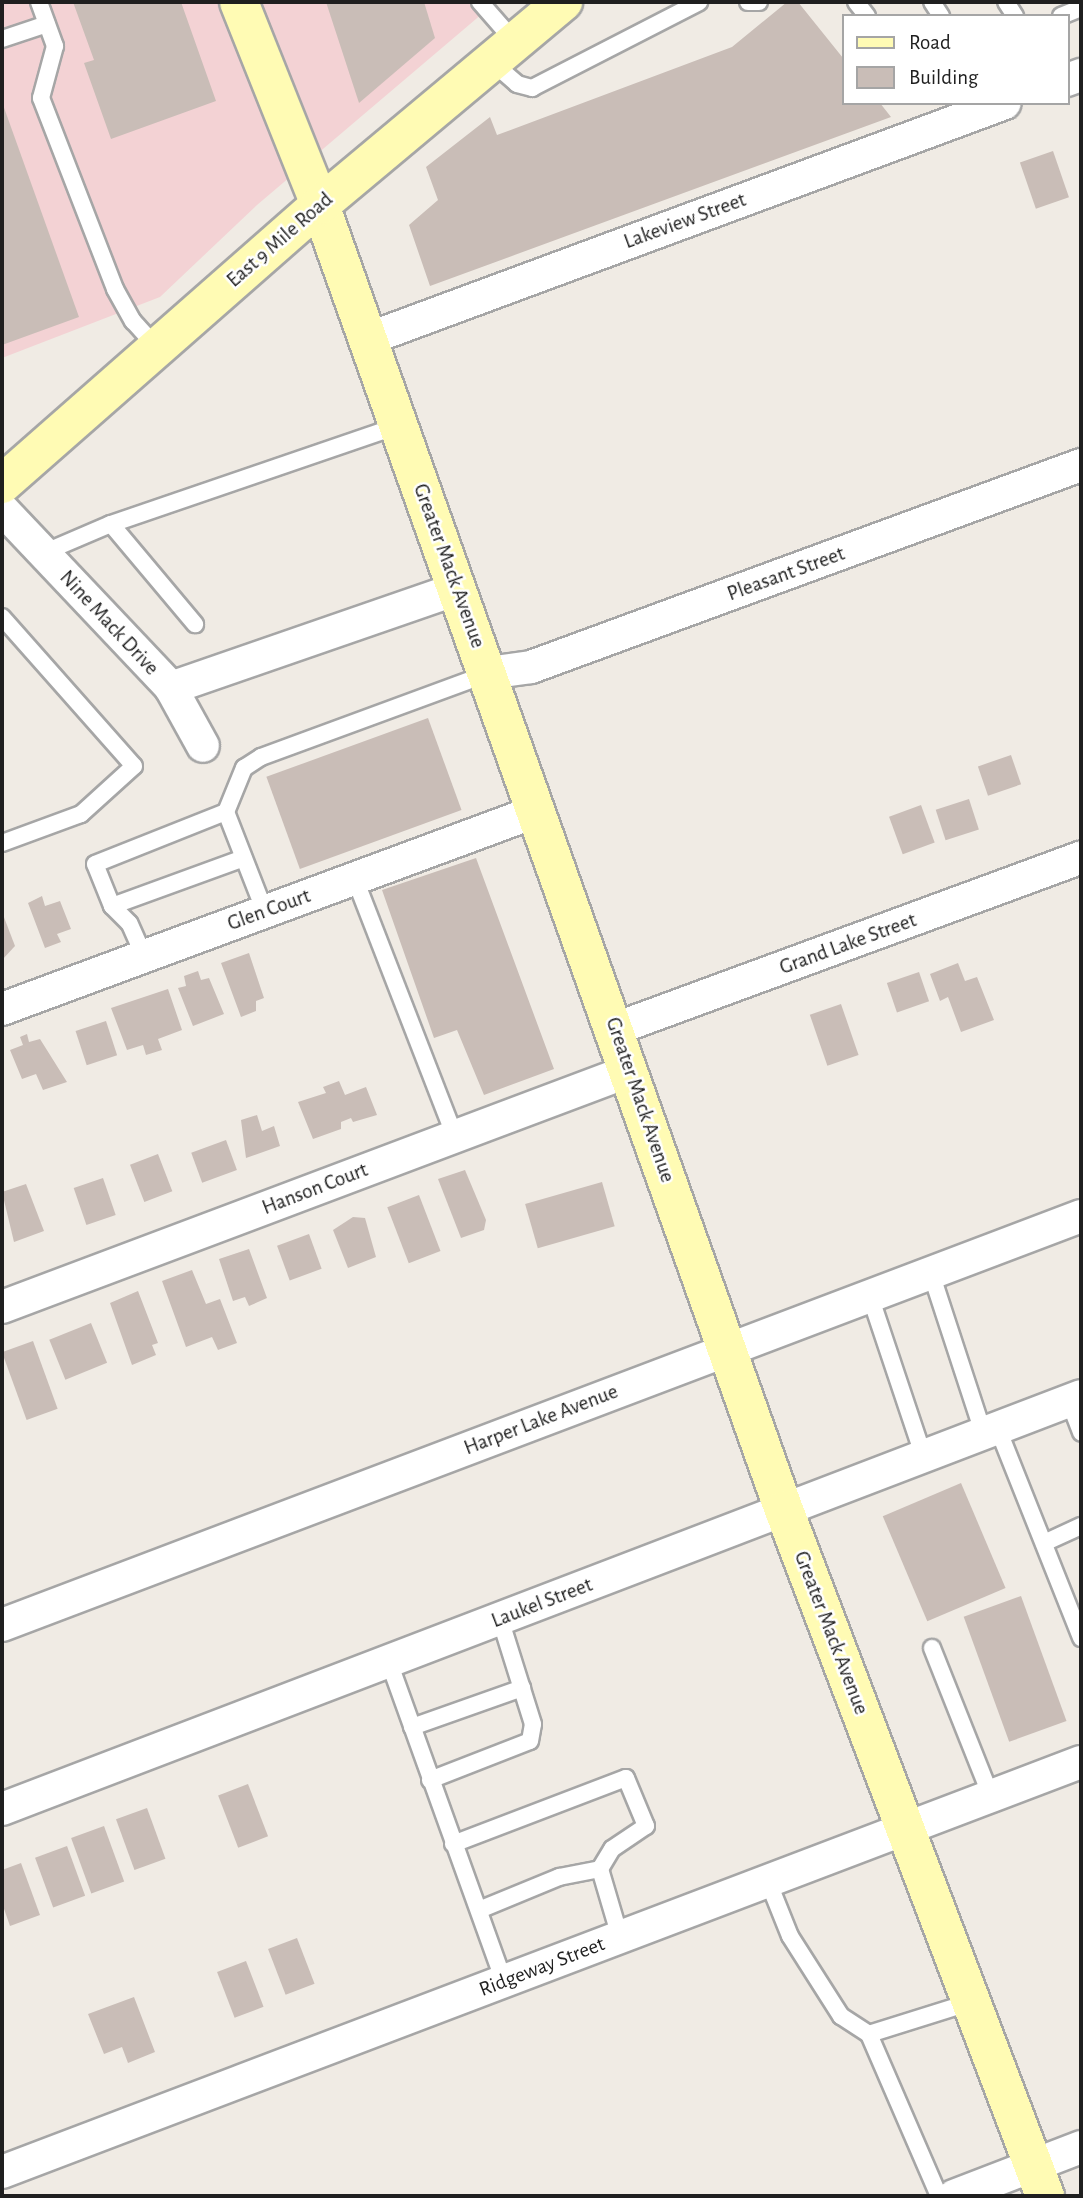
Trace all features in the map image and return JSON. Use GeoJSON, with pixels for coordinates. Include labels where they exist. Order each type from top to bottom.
{"type":"FeatureCollection","features":[{"type":"Feature","properties":{"kind":"street","name":"Greater Mack Avenue"},"geometry":{"type":"LineString","coordinates":[[239,2],[320,205],[365,340],[488,673],[785,1510],[1040,2181]]}},
{"type":"Feature","properties":{"kind":"street","name":"East 9 Mile Road"},"geometry":{"type":"LineString","coordinates":[[2,484],[320,205],[564,2]]}},
{"type":"Feature","properties":{"kind":"street","name":"Lakeview Street"},"geometry":{"type":"LineString","coordinates":[[365,340],[954,112],[994,105]]}},
{"type":"Feature","properties":{"kind":"street","name":"Pleasant Street"},"geometry":{"type":"LineString","coordinates":[[488,673],[531,667],[1081,465]]}},
{"type":"Feature","properties":{"kind":"street","name":"Nine Mack Drive"},"geometry":{"type":"LineString","coordinates":[[2,509],[171,688],[203,746]]}},
{"type":"Feature","properties":{"kind":"street"},"geometry":{"type":"LineString","coordinates":[[171,688],[457,589]]}},
{"type":"Feature","properties":{"kind":"street","name":"Glen Court"},"geometry":{"type":"LineString","coordinates":[[2,1009],[537,811]]}},
{"type":"Feature","properties":{"kind":"street","name":"Grand Lake Street"},"geometry":{"type":"LineString","coordinates":[[615,1029],[1081,858]]}},
{"type":"Feature","properties":{"kind":"street","name":"Hanson Court"},"geometry":{"type":"LineString","coordinates":[[2,1307],[629,1071]]}},
{"type":"Feature","properties":{"kind":"street","name":"Harper Lake Avenue"},"geometry":{"type":"LineString","coordinates":[[2,1625],[1081,1216]]}},
{"type":"Feature","properties":{"kind":"street","name":"Laukel Street"},"geometry":{"type":"LineString","coordinates":[[2,1809],[1075,1399]]}},
{"type":"Feature","properties":{"kind":"street","name":"Ridgeway Street"},"geometry":{"type":"LineString","coordinates":[[2,2172],[1081,1762]]}},
{"type":"Feature","properties":{"kind":"street"},"geometry":{"type":"LineString","coordinates":[[954,2196],[1040,2181],[1081,2147]]}},
{"type":"Feature","properties":{"kind":"lane"},"geometry":{"type":"LineString","coordinates":[[39,2],[55,46],[41,98],[118,297],[158,349]]}},
{"type":"Feature","properties":{"kind":"lane"},"geometry":{"type":"LineString","coordinates":[[480,2],[517,84],[532,88],[699,2]]}},
{"type":"Feature","properties":{"kind":"lane"},"geometry":{"type":"LineString","coordinates":[[748,2],[759,2]]}},
{"type":"Feature","properties":{"kind":"lane"},"geometry":{"type":"LineString","coordinates":[[2,39],[47,24]]}},
{"type":"Feature","properties":{"kind":"lane"},"geometry":{"type":"LineString","coordinates":[[43,553],[111,524],[397,426]]}},
{"type":"Feature","properties":{"kind":"lane"},"geometry":{"type":"LineString","coordinates":[[111,524],[195,624]]}},
{"type":"Feature","properties":{"kind":"lane"},"geometry":{"type":"LineString","coordinates":[[2,617],[134,766],[81,814],[2,843]]}},
{"type":"Feature","properties":{"kind":"lane"},"geometry":{"type":"LineString","coordinates":[[265,912],[226,812],[244,768],[261,757],[488,673]]}},
{"type":"Feature","properties":{"kind":"lane"},"geometry":{"type":"LineString","coordinates":[[144,956],[128,923],[112,906],[95,864],[226,812]]}},
{"type":"Feature","properties":{"kind":"lane"},"geometry":{"type":"LineString","coordinates":[[112,906],[244,858]]}},
{"type":"Feature","properties":{"kind":"lane"},"geometry":{"type":"LineString","coordinates":[[355,878],[454,1137]]}},
{"type":"Feature","properties":{"kind":"lane"},"geometry":{"type":"LineString","coordinates":[[931,1273],[991,1432],[1044,1543],[1081,1638]]}},
{"type":"Feature","properties":{"kind":"lane"},"geometry":{"type":"LineString","coordinates":[[870,1296],[924,1457]]}},
{"type":"Feature","properties":{"kind":"lane"},"geometry":{"type":"LineString","coordinates":[[1075,1399],[1081,1433]]}},
{"type":"Feature","properties":{"kind":"lane"},"geometry":{"type":"LineString","coordinates":[[1044,1543],[1081,1527]]}},
{"type":"Feature","properties":{"kind":"lane"},"geometry":{"type":"LineString","coordinates":[[430,1780],[530,1741],[533,1724],[500,1619]]}},
{"type":"Feature","properties":{"kind":"lane"},"geometry":{"type":"LineString","coordinates":[[932,1648],[991,1796]]}},
{"type":"Feature","properties":{"kind":"lane"},"geometry":{"type":"LineString","coordinates":[[389,1661],[504,1982]]}},
{"type":"Feature","properties":{"kind":"lane"},"geometry":{"type":"LineString","coordinates":[[412,1727],[522,1688]]}},
{"type":"Feature","properties":{"kind":"lane"},"geometry":{"type":"LineString","coordinates":[[453,1843],[626,1778],[646,1826],[612,1849],[600,1869],[620,1937]]}},
{"type":"Feature","properties":{"kind":"lane"},"geometry":{"type":"LineString","coordinates":[[479,1910],[559,1877],[600,1869]]}},
{"type":"Feature","properties":{"kind":"lane"},"geometry":{"type":"LineString","coordinates":[[768,1881],[790,1936],[841,2016],[869,2034],[939,2196]]}},
{"type":"Feature","properties":{"kind":"lane"},"geometry":{"type":"LineString","coordinates":[[869,2034],[971,2001]]}},
{"type":"Feature","properties":{"kind":"shaded area"},"geometry":{"type":"Polygon","coordinates":[[[2,2],[496,2],[257,205],[160,297],[2,358],[2,2]]]}},
{"type":"Feature","properties":{"kind":"building"},"geometry":{"type":"Polygon","coordinates":[[[73,2],[181,2],[216,101],[111,139],[84,63],[94,60],[73,2]]]}},
{"type":"Feature","properties":{"kind":"building"},"geometry":{"type":"Polygon","coordinates":[[[326,2],[424,2],[435,38],[359,103],[326,2]]]}},
{"type":"Feature","properties":{"kind":"building"},"geometry":{"type":"Polygon","coordinates":[[[787,2],[798,2],[842,57],[842,105],[882,105],[891,117],[430,286],[409,225],[438,200],[426,167],[490,117],[497,135],[732,47],[787,2]]]}},
{"type":"Feature","properties":{"kind":"building"},"geometry":{"type":"Polygon","coordinates":[[[2,102],[79,317],[2,345],[2,102]]]}},
{"type":"Feature","properties":{"kind":"building"},"geometry":{"type":"Polygon","coordinates":[[[1053,151],[1069,197],[1036,209],[1020,162],[1053,151]]]}},
{"type":"Feature","properties":{"kind":"building"},"geometry":{"type":"Polygon","coordinates":[[[428,718],[462,810],[300,869],[266,777],[428,718]]]}},
{"type":"Feature","properties":{"kind":"building"},"geometry":{"type":"Polygon","coordinates":[[[1011,755],[1021,784],[988,796],[978,766],[1011,755]]]}},
{"type":"Feature","properties":{"kind":"building"},"geometry":{"type":"Polygon","coordinates":[[[969,799],[979,829],[946,840],[936,810],[969,799]]]}},
{"type":"Feature","properties":{"kind":"building"},"geometry":{"type":"Polygon","coordinates":[[[921,805],[935,843],[903,854],[889,817],[921,805]]]}},
{"type":"Feature","properties":{"kind":"building"},"geometry":{"type":"Polygon","coordinates":[[[476,858],[554,1069],[484,1095],[457,1030],[434,1038],[382,890],[476,858]]]}},
{"type":"Feature","properties":{"kind":"building"},"geometry":{"type":"Polygon","coordinates":[[[42,896],[45,906],[60,901],[71,929],[57,934],[61,942],[45,948],[28,903],[42,896]]]}},
{"type":"Feature","properties":{"kind":"building"},"geometry":{"type":"Polygon","coordinates":[[[2,912],[15,946],[2,960],[2,912]]]}},
{"type":"Feature","properties":{"kind":"building"},"geometry":{"type":"Polygon","coordinates":[[[249,953],[264,998],[256,1001],[256,1011],[241,1017],[221,963],[249,953]]]}},
{"type":"Feature","properties":{"kind":"building"},"geometry":{"type":"Polygon","coordinates":[[[958,963],[965,981],[977,977],[994,1020],[961,1032],[948,997],[940,1001],[930,974],[958,963]]]}},
{"type":"Feature","properties":{"kind":"building"},"geometry":{"type":"Polygon","coordinates":[[[198,971],[201,980],[209,978],[224,1014],[193,1026],[178,988],[186,986],[184,976],[198,971]]]}},
{"type":"Feature","properties":{"kind":"building"},"geometry":{"type":"Polygon","coordinates":[[[919,972],[929,1001],[897,1012],[887,983],[919,972]]]}},
{"type":"Feature","properties":{"kind":"building"},"geometry":{"type":"Polygon","coordinates":[[[168,989],[182,1030],[158,1039],[162,1050],[146,1055],[143,1045],[127,1050],[111,1008],[168,989]]]}},
{"type":"Feature","properties":{"kind":"building"},"geometry":{"type":"Polygon","coordinates":[[[841,1004],[859,1055],[827,1066],[810,1015],[841,1004]]]}},
{"type":"Feature","properties":{"kind":"building"},"geometry":{"type":"Polygon","coordinates":[[[106,1021],[117,1055],[87,1065],[76,1031],[106,1021]]]}},
{"type":"Feature","properties":{"kind":"building"},"geometry":{"type":"Polygon","coordinates":[[[27,1034],[29,1042],[40,1039],[67,1082],[43,1090],[36,1074],[22,1079],[10,1050],[23,1045],[20,1037],[27,1034]]]}},
{"type":"Feature","properties":{"kind":"building"},"geometry":{"type":"Polygon","coordinates":[[[339,1081],[345,1095],[366,1087],[377,1115],[353,1122],[351,1118],[341,1122],[341,1129],[313,1139],[298,1102],[326,1093],[323,1087],[339,1081]]]}},
{"type":"Feature","properties":{"kind":"building"},"geometry":{"type":"Polygon","coordinates":[[[257,1115],[262,1131],[274,1126],[280,1146],[246,1158],[241,1120],[257,1115]]]}},
{"type":"Feature","properties":{"kind":"building"},"geometry":{"type":"Polygon","coordinates":[[[226,1140],[237,1170],[202,1183],[191,1153],[226,1140]]]}},
{"type":"Feature","properties":{"kind":"building"},"geometry":{"type":"Polygon","coordinates":[[[158,1154],[172,1191],[144,1202],[130,1165],[158,1154]]]}},
{"type":"Feature","properties":{"kind":"building"},"geometry":{"type":"Polygon","coordinates":[[[465,1170],[486,1220],[484,1230],[461,1238],[438,1179],[465,1170]]]}},
{"type":"Feature","properties":{"kind":"building"},"geometry":{"type":"Polygon","coordinates":[[[103,1178],[116,1215],[86,1225],[74,1188],[103,1178]]]}},
{"type":"Feature","properties":{"kind":"building"},"geometry":{"type":"Polygon","coordinates":[[[602,1182],[615,1226],[538,1248],[525,1204],[602,1182]]]}},
{"type":"Feature","properties":{"kind":"building"},"geometry":{"type":"Polygon","coordinates":[[[26,1184],[44,1231],[14,1242],[2,1192],[26,1184]]]}},
{"type":"Feature","properties":{"kind":"building"},"geometry":{"type":"Polygon","coordinates":[[[419,1195],[441,1251],[409,1263],[387,1207],[419,1195]]]}},
{"type":"Feature","properties":{"kind":"building"},"geometry":{"type":"Polygon","coordinates":[[[353,1217],[365,1218],[376,1257],[348,1268],[333,1230],[353,1217]]]}},
{"type":"Feature","properties":{"kind":"building"},"geometry":{"type":"Polygon","coordinates":[[[309,1234],[322,1269],[290,1280],[277,1246],[309,1234]]]}},
{"type":"Feature","properties":{"kind":"building"},"geometry":{"type":"Polygon","coordinates":[[[249,1249],[267,1298],[249,1306],[245,1297],[233,1301],[219,1259],[249,1249]]]}},
{"type":"Feature","properties":{"kind":"building"},"geometry":{"type":"Polygon","coordinates":[[[192,1270],[206,1304],[220,1299],[237,1343],[218,1350],[212,1337],[186,1347],[162,1281],[192,1270]]]}},
{"type":"Feature","properties":{"kind":"building"},"geometry":{"type":"Polygon","coordinates":[[[138,1291],[158,1343],[152,1345],[156,1355],[132,1365],[110,1303],[138,1291]]]}},
{"type":"Feature","properties":{"kind":"building"},"geometry":{"type":"Polygon","coordinates":[[[91,1323],[107,1363],[65,1380],[49,1340],[91,1323]]]}},
{"type":"Feature","properties":{"kind":"building"},"geometry":{"type":"Polygon","coordinates":[[[33,1341],[58,1409],[27,1420],[2,1352],[33,1341]]]}},
{"type":"Feature","properties":{"kind":"building"},"geometry":{"type":"Polygon","coordinates":[[[961,1483],[1006,1588],[927,1621],[883,1516],[961,1483]]]}},
{"type":"Feature","properties":{"kind":"building"},"geometry":{"type":"Polygon","coordinates":[[[1021,1596],[1066,1721],[1009,1742],[964,1617],[1021,1596]]]}},
{"type":"Feature","properties":{"kind":"building"},"geometry":{"type":"Polygon","coordinates":[[[248,1784],[268,1836],[238,1848],[218,1795],[248,1784]]]}},
{"type":"Feature","properties":{"kind":"building"},"geometry":{"type":"Polygon","coordinates":[[[147,1808],[165,1859],[134,1870],[116,1819],[147,1808]]]}},
{"type":"Feature","properties":{"kind":"building"},"geometry":{"type":"Polygon","coordinates":[[[104,1826],[124,1881],[91,1893],[71,1838],[104,1826]]]}},
{"type":"Feature","properties":{"kind":"building"},"geometry":{"type":"Polygon","coordinates":[[[67,1846],[85,1896],[53,1907],[35,1858],[67,1846]]]}},
{"type":"Feature","properties":{"kind":"building"},"geometry":{"type":"Polygon","coordinates":[[[21,1863],[40,1915],[10,1926],[2,1903],[2,1870],[21,1863]]]}},
{"type":"Feature","properties":{"kind":"building"},"geometry":{"type":"Polygon","coordinates":[[[297,1938],[315,1984],[286,1995],[268,1949],[297,1938]]]}},
{"type":"Feature","properties":{"kind":"building"},"geometry":{"type":"Polygon","coordinates":[[[246,1961],[264,2007],[235,2018],[217,1972],[246,1961]]]}},
{"type":"Feature","properties":{"kind":"building"},"geometry":{"type":"Polygon","coordinates":[[[134,1997],[155,2052],[128,2063],[122,2047],[104,2054],[88,2014],[134,1997]]]}}]}
